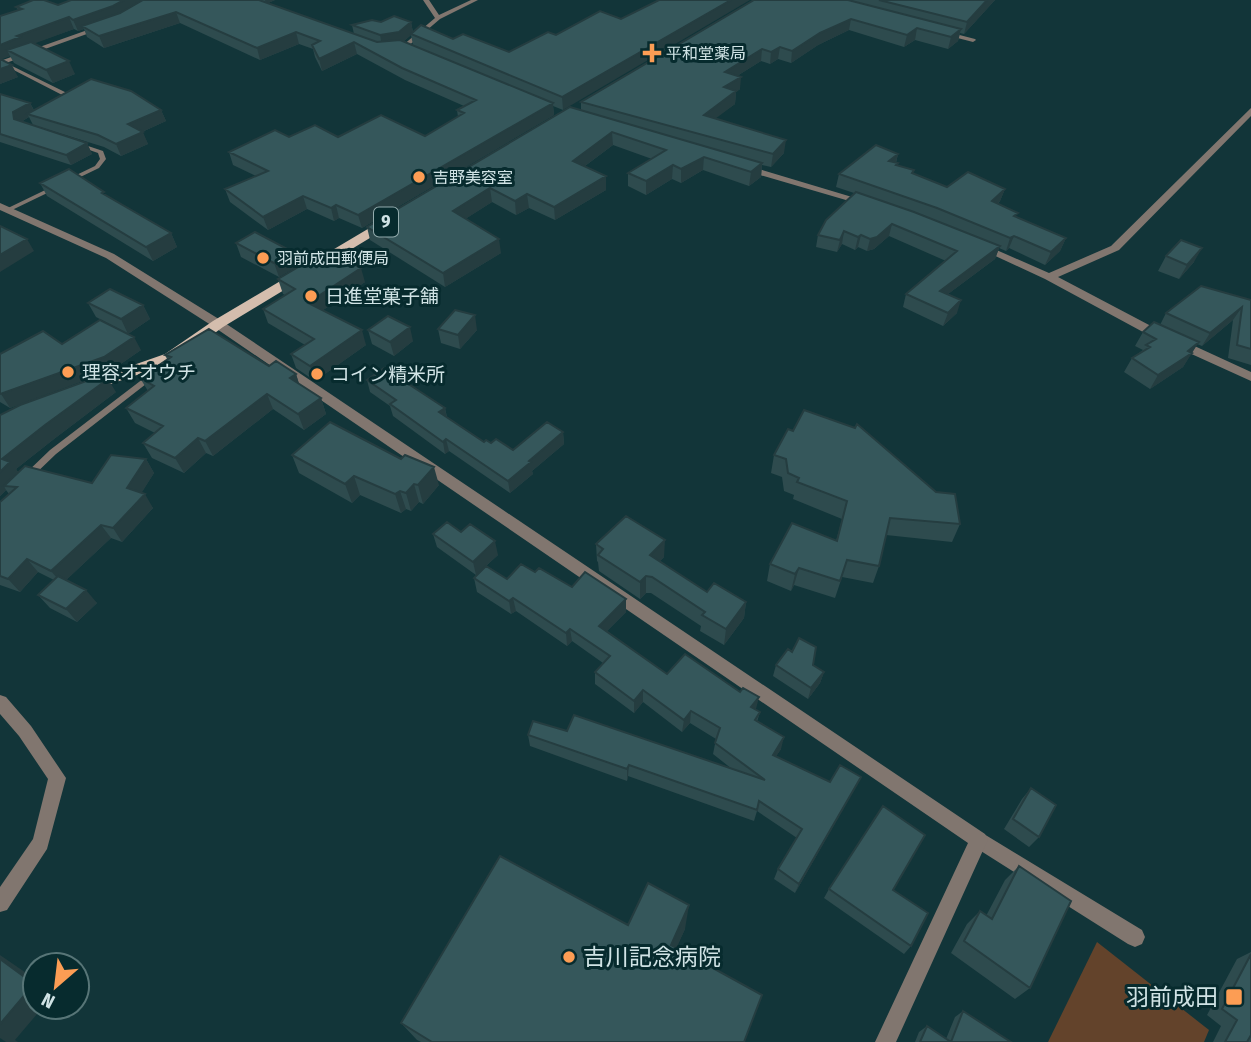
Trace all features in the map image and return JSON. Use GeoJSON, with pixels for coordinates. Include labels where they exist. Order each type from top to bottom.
{"type":"FeatureCollection","features":[{"type":"Feature","properties":{"kind":"main road","name":"9"},"geometry":{"type":"LineString","coordinates":[[69,393],[170,358],[218,324],[405,211]]}},
{"type":"Feature","properties":{"kind":"street"},"geometry":{"type":"LineString","coordinates":[[1049,277],[1115,248],[1251,111]]}},
{"type":"Feature","properties":{"kind":"street"},"geometry":{"type":"LineString","coordinates":[[738,166],[883,208]]}},
{"type":"Feature","properties":{"kind":"street"},"geometry":{"type":"LineString","coordinates":[[5,207],[110,256],[218,324],[979,840],[1135,937]]}},
{"type":"Feature","properties":{"kind":"street"},"geometry":{"type":"LineString","coordinates":[[975,244],[1049,277],[1147,329],[1251,377]]}},
{"type":"Feature","properties":{"kind":"street"},"geometry":{"type":"LineString","coordinates":[[0,702],[25,731],[57,778],[41,843],[0,903]]}},
{"type":"Feature","properties":{"kind":"street"},"geometry":{"type":"LineString","coordinates":[[885,1042],[979,840]]}},
{"type":"Feature","properties":{"kind":"lane"},"geometry":{"type":"LineString","coordinates":[[426,0],[438,18]]}},
{"type":"Feature","properties":{"kind":"lane"},"geometry":{"type":"LineString","coordinates":[[393,49],[404,47],[438,18],[475,0]]}},
{"type":"Feature","properties":{"kind":"lane"},"geometry":{"type":"LineString","coordinates":[[0,62],[108,25]]}},
{"type":"Feature","properties":{"kind":"lane"},"geometry":{"type":"LineString","coordinates":[[942,32],[973,40]]}},
{"type":"Feature","properties":{"kind":"lane"},"geometry":{"type":"LineString","coordinates":[[404,47],[414,52]]}},
{"type":"Feature","properties":{"kind":"lane"},"geometry":{"type":"LineString","coordinates":[[0,62],[73,98],[65,103]]}},
{"type":"Feature","properties":{"kind":"lane"},"geometry":{"type":"LineString","coordinates":[[5,207],[97,167],[103,159],[101,152],[75,144]]}},
{"type":"Feature","properties":{"kind":"lane"},"geometry":{"type":"LineString","coordinates":[[19,484],[53,452],[134,391],[170,358]]}},
{"type":"Feature","properties":{"kind":"shaded area"},"geometry":{"type":"Polygon","coordinates":[[[1097,942],[1209,1030],[1204,1042],[1048,1042],[1097,942]]]}},
{"type":"Feature","properties":{"kind":"building"},"geometry":{"type":"Polygon","coordinates":[[[33,0],[44,0],[58,5],[71,0],[124,0],[73,20],[69,17],[0,45],[0,16],[22,9],[16,7],[33,0]]]}},
{"type":"Feature","properties":{"kind":"building"},"geometry":{"type":"Polygon","coordinates":[[[143,0],[259,0],[377,42],[400,40],[553,103],[358,215],[336,205],[331,208],[303,196],[263,217],[225,189],[268,171],[229,152],[275,130],[289,137],[315,125],[338,137],[381,115],[425,136],[464,113],[457,110],[476,100],[402,68],[354,42],[319,59],[312,45],[320,41],[296,32],[257,48],[176,12],[99,36],[82,26],[120,13],[143,0]]]}},
{"type":"Feature","properties":{"kind":"building"},"geometry":{"type":"Polygon","coordinates":[[[659,0],[731,0],[562,97],[411,34],[421,25],[453,39],[463,34],[509,52],[548,32],[556,35],[600,11],[621,19],[659,0]]]}},
{"type":"Feature","properties":{"kind":"building"},"geometry":{"type":"Polygon","coordinates":[[[754,0],[848,0],[961,29],[951,37],[917,28],[907,35],[851,19],[820,33],[792,51],[780,47],[771,52],[762,49],[725,72],[741,77],[724,87],[736,91],[704,115],[786,140],[773,154],[581,102],[754,0]]]}},
{"type":"Feature","properties":{"kind":"building"},"geometry":{"type":"Polygon","coordinates":[[[879,0],[987,0],[967,22],[879,0]]]}},
{"type":"Feature","properties":{"kind":"building"},"geometry":{"type":"Polygon","coordinates":[[[394,16],[411,22],[399,32],[380,35],[352,25],[372,20],[381,22],[394,16]]]}},
{"type":"Feature","properties":{"kind":"building"},"geometry":{"type":"Polygon","coordinates":[[[31,42],[69,61],[46,70],[7,50],[31,42]]]}},
{"type":"Feature","properties":{"kind":"building"},"geometry":{"type":"Polygon","coordinates":[[[0,59],[12,65],[0,69],[0,59]]]}},
{"type":"Feature","properties":{"kind":"building"},"geometry":{"type":"Polygon","coordinates":[[[91,79],[131,91],[161,110],[128,124],[143,132],[116,144],[98,135],[27,114],[91,79]]]}},
{"type":"Feature","properties":{"kind":"building"},"geometry":{"type":"Polygon","coordinates":[[[0,94],[30,103],[13,112],[14,119],[87,143],[66,155],[0,134],[0,94]]]}},
{"type":"Feature","properties":{"kind":"building"},"geometry":{"type":"Polygon","coordinates":[[[570,107],[762,163],[751,172],[704,157],[681,169],[673,165],[646,181],[628,173],[666,150],[612,132],[573,161],[606,176],[554,207],[527,194],[515,201],[490,188],[453,211],[499,239],[443,273],[367,227],[570,107]]]}},
{"type":"Feature","properties":{"kind":"building"},"geometry":{"type":"Polygon","coordinates":[[[876,145],[898,154],[889,161],[947,187],[968,172],[1005,189],[992,201],[1018,213],[1014,216],[1066,238],[1051,252],[1014,236],[1010,238],[937,208],[839,174],[876,145]]]}},
{"type":"Feature","properties":{"kind":"building"},"geometry":{"type":"Polygon","coordinates":[[[69,169],[104,192],[102,193],[171,233],[146,247],[40,183],[69,169]]]}},
{"type":"Feature","properties":{"kind":"building"},"geometry":{"type":"Polygon","coordinates":[[[856,192],[1000,246],[940,291],[961,300],[948,313],[906,294],[957,251],[892,224],[877,237],[870,239],[844,231],[840,240],[818,235],[826,220],[856,192]]]}},
{"type":"Feature","properties":{"kind":"building"},"geometry":{"type":"Polygon","coordinates":[[[0,226],[27,239],[0,255],[0,226]]]}},
{"type":"Feature","properties":{"kind":"building"},"geometry":{"type":"Polygon","coordinates":[[[255,232],[293,252],[274,263],[236,243],[255,232]]]}},
{"type":"Feature","properties":{"kind":"building"},"geometry":{"type":"Polygon","coordinates":[[[1181,240],[1202,248],[1187,265],[1166,256],[1181,240]]]}},
{"type":"Feature","properties":{"kind":"building"},"geometry":{"type":"Polygon","coordinates":[[[327,250],[361,268],[308,303],[362,330],[310,366],[291,354],[314,339],[263,309],[295,289],[278,279],[327,250]]]}},
{"type":"Feature","properties":{"kind":"building"},"geometry":{"type":"Polygon","coordinates":[[[1201,286],[1251,300],[1251,349],[1237,345],[1242,307],[1210,333],[1166,313],[1201,286]]]}},
{"type":"Feature","properties":{"kind":"building"},"geometry":{"type":"Polygon","coordinates":[[[110,289],[143,305],[121,319],[88,303],[110,289]]]}},
{"type":"Feature","properties":{"kind":"building"},"geometry":{"type":"Polygon","coordinates":[[[455,310],[475,315],[458,335],[438,329],[455,310]]]}},
{"type":"Feature","properties":{"kind":"building"},"geometry":{"type":"Polygon","coordinates":[[[388,316],[410,327],[390,342],[368,330],[388,316]]]}},
{"type":"Feature","properties":{"kind":"building"},"geometry":{"type":"Polygon","coordinates":[[[100,320],[134,337],[104,357],[0,394],[0,354],[43,331],[62,344],[100,320]]]}},
{"type":"Feature","properties":{"kind":"building"},"geometry":{"type":"Polygon","coordinates":[[[1154,322],[1199,342],[1188,351],[1192,353],[1158,375],[1132,358],[1150,347],[1146,345],[1156,339],[1143,332],[1154,322]]]}},
{"type":"Feature","properties":{"kind":"building"},"geometry":{"type":"Polygon","coordinates":[[[209,329],[269,366],[276,361],[296,374],[290,378],[321,398],[298,414],[267,394],[205,441],[198,438],[175,458],[143,443],[163,426],[126,408],[154,386],[140,378],[171,357],[165,355],[209,329]]]}},
{"type":"Feature","properties":{"kind":"building"},"geometry":{"type":"Polygon","coordinates":[[[384,368],[445,408],[439,412],[484,442],[486,440],[491,443],[496,439],[513,450],[547,422],[563,432],[508,481],[446,439],[443,442],[390,404],[396,400],[367,380],[384,368]]]}},
{"type":"Feature","properties":{"kind":"building"},"geometry":{"type":"Polygon","coordinates":[[[100,376],[108,379],[2,459],[10,462],[0,472],[0,415],[100,376]]]}},
{"type":"Feature","properties":{"kind":"building"},"geometry":{"type":"Polygon","coordinates":[[[804,410],[855,428],[857,424],[936,492],[955,494],[960,524],[890,518],[879,566],[847,560],[840,581],[799,568],[795,574],[770,564],[792,523],[837,541],[847,501],[797,482],[799,478],[788,473],[786,459],[774,455],[788,429],[793,431],[804,410]]]}},
{"type":"Feature","properties":{"kind":"building"},"geometry":{"type":"Polygon","coordinates":[[[330,422],[401,459],[405,455],[434,467],[418,485],[414,484],[406,493],[400,491],[395,494],[354,476],[345,484],[292,455],[330,422]]]}},
{"type":"Feature","properties":{"kind":"building"},"geometry":{"type":"Polygon","coordinates":[[[111,455],[146,459],[127,488],[145,494],[113,528],[101,525],[51,571],[27,559],[8,579],[0,576],[0,502],[17,487],[4,486],[25,466],[92,483],[111,455]]]}},
{"type":"Feature","properties":{"kind":"building"},"geometry":{"type":"Polygon","coordinates":[[[626,516],[665,540],[650,555],[707,592],[714,583],[746,602],[726,629],[702,615],[705,612],[652,577],[646,576],[640,582],[598,555],[603,549],[596,544],[626,516]]]}},
{"type":"Feature","properties":{"kind":"building"},"geometry":{"type":"Polygon","coordinates":[[[447,522],[461,532],[470,524],[495,541],[473,562],[433,534],[447,522]]]}},
{"type":"Feature","properties":{"kind":"building"},"geometry":{"type":"Polygon","coordinates":[[[521,564],[535,572],[539,568],[572,587],[585,572],[626,599],[599,626],[667,674],[685,654],[740,692],[743,688],[759,697],[751,707],[760,712],[755,720],[784,737],[773,755],[830,782],[840,765],[861,777],[799,884],[778,869],[802,829],[759,801],[757,810],[629,765],[627,769],[528,735],[533,721],[567,731],[574,715],[765,780],[715,743],[720,728],[691,711],[684,720],[643,690],[634,701],[595,672],[610,656],[570,629],[566,633],[513,598],[509,601],[474,578],[486,566],[507,579],[521,564]]]}},
{"type":"Feature","properties":{"kind":"building"},"geometry":{"type":"Polygon","coordinates":[[[58,576],[86,590],[66,609],[38,595],[58,576]]]}},
{"type":"Feature","properties":{"kind":"building"},"geometry":{"type":"Polygon","coordinates":[[[799,638],[816,647],[813,665],[824,672],[811,688],[776,665],[788,649],[792,652],[799,638]]]}},
{"type":"Feature","properties":{"kind":"building"},"geometry":{"type":"Polygon","coordinates":[[[1031,788],[1056,805],[1039,837],[1013,819],[1031,788]]]}},
{"type":"Feature","properties":{"kind":"building"},"geometry":{"type":"Polygon","coordinates":[[[883,806],[925,835],[893,890],[928,913],[911,946],[829,889],[883,806]]]}},
{"type":"Feature","properties":{"kind":"building","name":"吉川記念病院"},"geometry":{"type":"Polygon","coordinates":[[[500,856],[628,925],[648,883],[689,905],[671,945],[762,995],[744,1042],[432,1042],[401,1023],[500,856]]]}},
{"type":"Feature","properties":{"kind":"building"},"geometry":{"type":"Polygon","coordinates":[[[1019,866],[1071,901],[1030,988],[964,941],[980,911],[992,919],[1019,866]]]}},
{"type":"Feature","properties":{"kind":"building"},"geometry":{"type":"Polygon","coordinates":[[[1251,954],[1251,1035],[1247,1042],[1225,1042],[1237,1020],[1222,1009],[1251,954]]]}},
{"type":"Feature","properties":{"kind":"building"},"geometry":{"type":"Polygon","coordinates":[[[0,959],[21,974],[21,999],[0,1024],[0,959]]]}},
{"type":"Feature","properties":{"kind":"building"},"geometry":{"type":"Polygon","coordinates":[[[963,1011],[1011,1042],[951,1042],[963,1011]]]}},
{"type":"Feature","properties":{"kind":"building"},"geometry":{"type":"Polygon","coordinates":[[[927,1026],[951,1042],[920,1042],[927,1026]]]}},
{"type":"Feature","properties":{"kind":"place","name":"平和堂薬局"},"geometry":{"type":"Point","coordinates":[652,53]}},
{"type":"Feature","properties":{"kind":"place","name":"吉野美容室"},"geometry":{"type":"Point","coordinates":[419,177]}},
{"type":"Feature","properties":{"kind":"place","name":"羽前成田郵便局"},"geometry":{"type":"Point","coordinates":[263,258]}},
{"type":"Feature","properties":{"kind":"place","name":"日進堂菓子舗"},"geometry":{"type":"Point","coordinates":[311,296]}},
{"type":"Feature","properties":{"kind":"place","name":"理容オオウチ"},"geometry":{"type":"Point","coordinates":[68,372]}},
{"type":"Feature","properties":{"kind":"place","name":"コイン精米所"},"geometry":{"type":"Point","coordinates":[317,374]}},
{"type":"Feature","properties":{"kind":"place","name":"吉川記念病院"},"geometry":{"type":"Point","coordinates":[569,957]}},
{"type":"Feature","properties":{"kind":"place","name":"羽前成田"},"geometry":{"type":"Point","coordinates":[1234,997]}}]}
